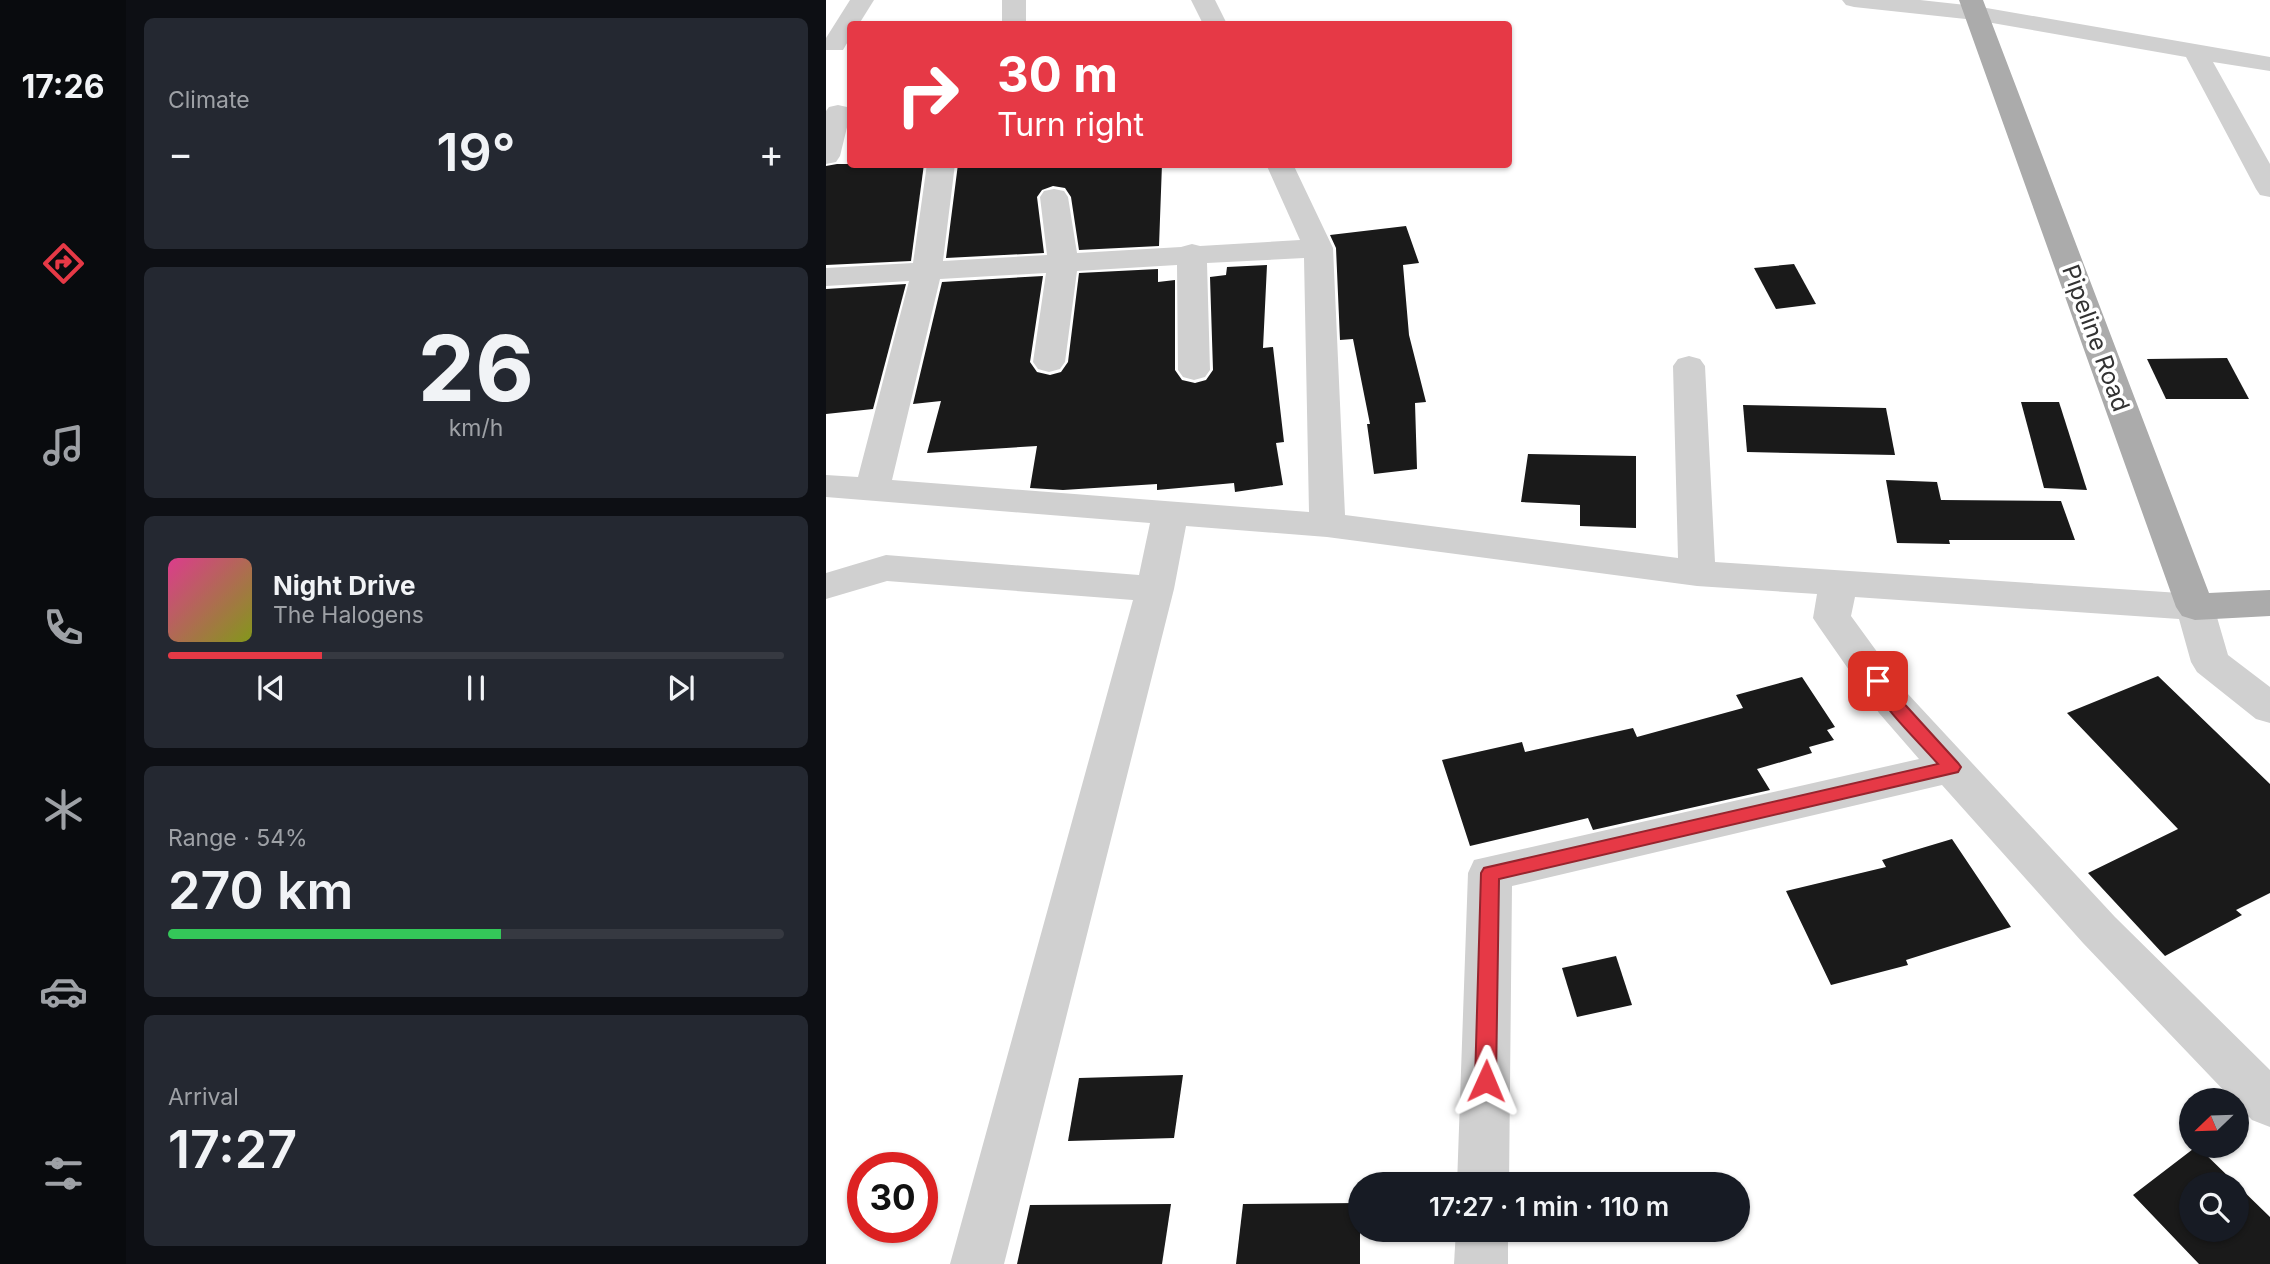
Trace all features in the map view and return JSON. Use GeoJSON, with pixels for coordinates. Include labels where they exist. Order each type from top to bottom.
{"type":"FeatureCollection","features":[{"type":"Feature","properties":{"kind":"main road","name":"Pipeline Road"},"geometry":{"type":"LineString","coordinates":[[1973,7],[2195,607]]}},
{"type":"Feature","properties":{"kind":"main road"},"geometry":{"type":"LineString","coordinates":[[2195,607],[2270,603]]}},
{"type":"Feature","properties":{"kind":"street"},"geometry":{"type":"LineString","coordinates":[[850,21],[862,0]]}},
{"type":"Feature","properties":{"kind":"street"},"geometry":{"type":"LineString","coordinates":[[1014,0],[1014,21]]}},
{"type":"Feature","properties":{"kind":"street"},"geometry":{"type":"LineString","coordinates":[[1203,0],[1213,21]]}},
{"type":"Feature","properties":{"kind":"street"},"geometry":{"type":"LineString","coordinates":[[1854,0],[1973,7],[2259,62],[2270,41]]}},
{"type":"Feature","properties":{"kind":"street"},"geometry":{"type":"LineString","coordinates":[[837,45],[847,27]]}},
{"type":"Feature","properties":{"kind":"street"},"geometry":{"type":"LineString","coordinates":[[2194,51],[2270,189]]}},
{"type":"Feature","properties":{"kind":"street"},"geometry":{"type":"LineString","coordinates":[[826,156],[838,113]]}},
{"type":"Feature","properties":{"kind":"street"},"geometry":{"type":"LineString","coordinates":[[872,490],[927,271],[940,168]]}},
{"type":"Feature","properties":{"kind":"street"},"geometry":{"type":"LineString","coordinates":[[1281,168],[1318,248],[1327,525]]}},
{"type":"Feature","properties":{"kind":"street"},"geometry":{"type":"LineString","coordinates":[[1049,362],[1063,262],[1054,197]]}},
{"type":"Feature","properties":{"kind":"street"},"geometry":{"type":"LineString","coordinates":[[826,277],[1192,253],[1318,248]]}},
{"type":"Feature","properties":{"kind":"street"},"geometry":{"type":"LineString","coordinates":[[1192,253],[1194,370]]}},
{"type":"Feature","properties":{"kind":"street"},"geometry":{"type":"LineString","coordinates":[[1689,366],[1697,573]]}},
{"type":"Feature","properties":{"kind":"street"},"geometry":{"type":"LineString","coordinates":[[826,486],[1170,515],[1327,525],[1697,573],[2195,607],[2211,663],[2270,708]]}},
{"type":"Feature","properties":{"kind":"street"},"geometry":{"type":"LineString","coordinates":[[977,1264],[1155,590],[1170,515]]}},
{"type":"Feature","properties":{"kind":"street"},"geometry":{"type":"LineString","coordinates":[[826,586],[886,568],[1155,590]]}},
{"type":"Feature","properties":{"kind":"street"},"geometry":{"type":"LineString","coordinates":[[1838,583],[1832,618],[1893,703],[2099,930],[2270,1104]]}},
{"type":"Feature","properties":{"kind":"street"},"geometry":{"type":"LineString","coordinates":[[1483,1172],[1490,873],[1952,767]]}},
{"type":"Feature","properties":{"kind":"street"},"geometry":{"type":"LineString","coordinates":[[1481,1264],[1482,1242]]}},
{"type":"Feature","properties":{"kind":"building"},"geometry":{"type":"Polygon","coordinates":[[[847,164],[847,168],[923,168],[911,261],[826,265],[826,166],[847,164]]]}},
{"type":"Feature","properties":{"kind":"building"},"geometry":{"type":"Polygon","coordinates":[[[957,168],[1162,168],[1159,246],[1079,250],[1071,197],[1065,188],[1053,186],[1042,190],[1037,197],[1044,253],[946,258],[957,168]]]}},
{"type":"Feature","properties":{"kind":"building"},"geometry":{"type":"Polygon","coordinates":[[[1406,226],[1419,263],[1403,265],[1409,335],[1426,402],[1415,403],[1417,469],[1374,474],[1367,424],[1370,424],[1353,339],[1340,340],[1336,248],[1330,235],[1406,226]]]}},
{"type":"Feature","properties":{"kind":"building"},"geometry":{"type":"Polygon","coordinates":[[[1794,264],[1816,304],[1776,309],[1754,268],[1794,264]]]}},
{"type":"Feature","properties":{"kind":"building"},"geometry":{"type":"Polygon","coordinates":[[[1267,265],[1263,348],[1273,347],[1284,442],[1276,443],[1283,485],[1235,492],[1234,483],[1157,490],[1157,484],[1063,490],[1030,488],[1037,446],[927,453],[941,401],[913,404],[942,282],[1043,276],[1030,362],[1037,372],[1050,375],[1061,372],[1068,362],[1079,273],[1158,269],[1158,282],[1175,280],[1175,370],[1182,380],[1195,383],[1206,380],[1213,370],[1210,277],[1226,275],[1227,267],[1267,265]]]}},
{"type":"Feature","properties":{"kind":"building"},"geometry":{"type":"Polygon","coordinates":[[[906,284],[873,409],[826,414],[826,289],[906,284]]]}},
{"type":"Feature","properties":{"kind":"building"},"geometry":{"type":"Polygon","coordinates":[[[2227,358],[2249,399],[2166,399],[2147,359],[2227,358]]]}},
{"type":"Feature","properties":{"kind":"building"},"geometry":{"type":"Polygon","coordinates":[[[2021,402],[2059,402],[2087,490],[2044,488],[2021,402]]]}},
{"type":"Feature","properties":{"kind":"building"},"geometry":{"type":"Polygon","coordinates":[[[1743,405],[1886,408],[1895,455],[1747,452],[1743,405]]]}},
{"type":"Feature","properties":{"kind":"building"},"geometry":{"type":"Polygon","coordinates":[[[1528,454],[1636,456],[1636,528],[1580,526],[1580,505],[1521,502],[1528,454]]]}},
{"type":"Feature","properties":{"kind":"building"},"geometry":{"type":"Polygon","coordinates":[[[1886,480],[1937,482],[1941,500],[2061,501],[2075,540],[1949,540],[1950,544],[1897,543],[1886,480]]]}},
{"type":"Feature","properties":{"kind":"building"},"geometry":{"type":"Polygon","coordinates":[[[2158,676],[2270,784],[2270,893],[2236,910],[2242,915],[2165,956],[2088,873],[2178,829],[2067,713],[2158,676]]]}},
{"type":"Feature","properties":{"kind":"building"},"geometry":{"type":"Polygon","coordinates":[[[1802,677],[1835,727],[1827,730],[1834,740],[1809,747],[1812,753],[1757,769],[1770,790],[1593,830],[1588,818],[1470,846],[1442,760],[1522,742],[1525,752],[1633,728],[1637,737],[1743,708],[1736,695],[1802,677]]]}},
{"type":"Feature","properties":{"kind":"building"},"geometry":{"type":"Polygon","coordinates":[[[1952,839],[2011,927],[1906,960],[1908,965],[1831,985],[1786,891],[1886,867],[1882,860],[1952,839]]]}},
{"type":"Feature","properties":{"kind":"building"},"geometry":{"type":"Polygon","coordinates":[[[1616,956],[1632,1005],[1577,1017],[1562,968],[1616,956]]]}},
{"type":"Feature","properties":{"kind":"building"},"geometry":{"type":"Polygon","coordinates":[[[1183,1075],[1174,1138],[1068,1141],[1079,1078],[1183,1075]]]}},
{"type":"Feature","properties":{"kind":"building"},"geometry":{"type":"Polygon","coordinates":[[[2181,1158],[2209,1158],[2224,1172],[2179,1172],[2179,1242],[2249,1242],[2249,1197],[2270,1217],[2270,1264],[2199,1264],[2133,1195],[2181,1158]]]}},
{"type":"Feature","properties":{"kind":"building"},"geometry":{"type":"Polygon","coordinates":[[[1348,1203],[1348,1242],[1360,1242],[1360,1264],[1236,1264],[1243,1204],[1348,1203]]]}},
{"type":"Feature","properties":{"kind":"building"},"geometry":{"type":"Polygon","coordinates":[[[1171,1204],[1162,1264],[1017,1264],[1030,1205],[1171,1204]]]}},
{"type":"Feature","properties":{"kind":"route"},"geometry":{"type":"LineString","coordinates":[[1486,1081],[1490,873],[1952,767],[1893,703],[1878,681]]}}]}
